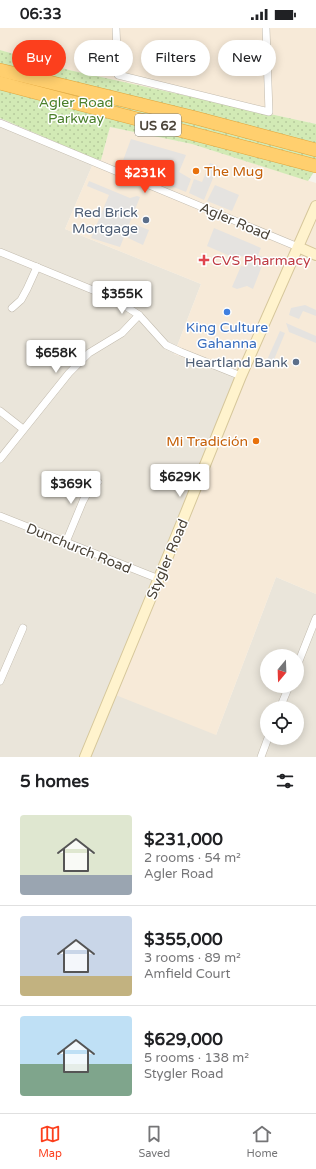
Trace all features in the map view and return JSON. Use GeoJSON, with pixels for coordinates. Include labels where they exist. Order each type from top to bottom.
{"type":"FeatureCollection","features":[{"type":"Feature","properties":{"kind":"highway","name":"US 62"},"geometry":{"type":"LineString","coordinates":[[0,70],[204,120],[316,150]]}},
{"type":"Feature","properties":{"kind":"highway","name":"US 62"},"geometry":{"type":"LineString","coordinates":[[0,83],[316,166]]}},
{"type":"Feature","properties":{"kind":"main road","name":"Stygler Road"},"geometry":{"type":"LineString","coordinates":[[85,757],[159,580],[241,376],[316,206]]}},
{"type":"Feature","properties":{"kind":"main road","name":"Agler Road"},"geometry":{"type":"LineString","coordinates":[[298,247],[316,255]]}},
{"type":"Feature","properties":{"kind":"street"},"geometry":{"type":"LineString","coordinates":[[116,28],[118,75],[269,112],[266,28]]}},
{"type":"Feature","properties":{"kind":"street","name":"Agler Road"},"geometry":{"type":"LineString","coordinates":[[0,123],[298,247]]}},
{"type":"Feature","properties":{"kind":"street"},"geometry":{"type":"LineString","coordinates":[[0,252],[105,295],[122,304],[139,316],[166,345],[241,376]]}},
{"type":"Feature","properties":{"kind":"street"},"geometry":{"type":"LineString","coordinates":[[12,308],[21,300],[28,289],[37,267]]}},
{"type":"Feature","properties":{"kind":"street"},"geometry":{"type":"LineString","coordinates":[[0,459],[69,373],[89,353],[122,333],[139,316]]}},
{"type":"Feature","properties":{"kind":"street"},"geometry":{"type":"LineString","coordinates":[[0,411],[24,429]]}},
{"type":"Feature","properties":{"kind":"street"},"geometry":{"type":"LineString","coordinates":[[66,542],[89,490],[98,482]]}},
{"type":"Feature","properties":{"kind":"street","name":"Dunchurch Road"},"geometry":{"type":"LineString","coordinates":[[0,516],[159,580]]}},
{"type":"Feature","properties":{"kind":"street"},"geometry":{"type":"LineString","coordinates":[[304,649],[316,618]]}},
{"type":"Feature","properties":{"kind":"street"},"geometry":{"type":"LineString","coordinates":[[0,681],[23,628]]}},
{"type":"Feature","properties":{"kind":"street"},"geometry":{"type":"LineString","coordinates":[[261,757],[265,745]]}},
{"type":"Feature","properties":{"kind":"shaded area"},"geometry":{"type":"Polygon","coordinates":[[[0,28],[316,28],[316,124],[96,76],[133,76],[133,40],[74,40],[74,71],[66,69],[66,40],[12,40],[12,53],[0,50],[0,28]]]}},
{"type":"Feature","properties":{"kind":"shaded area"},"geometry":{"type":"Polygon","coordinates":[[[0,118],[95,159],[65,229],[201,284],[174,354],[235,377],[194,485],[216,735],[276,577],[316,594],[316,757],[0,757],[0,118]]]}},
{"type":"Feature","properties":{"kind":"shaded area"},"geometry":{"type":"Polygon","coordinates":[[[110,127],[192,144],[316,183],[316,594],[276,577],[216,735],[108,692],[194,485],[235,377],[174,354],[201,284],[65,229],[95,159],[101,160],[110,127]]]}},
{"type":"Feature","properties":{"kind":"shaded area"},"geometry":{"type":"Polygon","coordinates":[[[131,139],[186,155],[179,172],[191,179],[186,192],[121,166],[131,139]]]}},
{"type":"Feature","properties":{"kind":"shaded area"},"geometry":{"type":"Polygon","coordinates":[[[210,163],[218,166],[204,200],[189,193],[194,179],[202,182],[210,163]]]}},
{"type":"Feature","properties":{"kind":"shaded area"},"geometry":{"type":"Polygon","coordinates":[[[89,181],[130,198],[137,196],[140,197],[120,247],[91,238],[109,195],[87,186],[89,181]]]}},
{"type":"Feature","properties":{"kind":"shaded area"},"geometry":{"type":"Polygon","coordinates":[[[215,185],[239,195],[232,211],[207,201],[215,185]]]}},
{"type":"Feature","properties":{"kind":"shaded area"},"geometry":{"type":"Polygon","coordinates":[[[134,224],[149,230],[143,245],[128,238],[134,224]]]}},
{"type":"Feature","properties":{"kind":"shaded area"},"geometry":{"type":"Polygon","coordinates":[[[214,228],[261,248],[258,255],[265,258],[253,289],[247,286],[237,289],[232,287],[241,266],[246,267],[248,264],[244,257],[241,256],[239,260],[207,246],[214,228]]]}},
{"type":"Feature","properties":{"kind":"shaded area"},"geometry":{"type":"Polygon","coordinates":[[[305,305],[316,310],[316,316],[303,311],[299,319],[289,315],[291,308],[305,305]]]}},
{"type":"Feature","properties":{"kind":"shaded area"},"geometry":{"type":"Polygon","coordinates":[[[286,323],[316,336],[316,343],[289,332],[286,323]]]}},
{"type":"Feature","properties":{"kind":"shaded area"},"geometry":{"type":"Polygon","coordinates":[[[280,331],[285,333],[273,362],[267,360],[280,331]]]}},
{"type":"Feature","properties":{"kind":"green space","name":"Agler Road Parkway"},"geometry":{"type":"Polygon","coordinates":[[[0,50],[12,53],[12,76],[66,76],[66,69],[74,71],[74,76],[96,76],[316,124],[316,169],[308,181],[192,144],[110,127],[101,160],[95,159],[0,118],[0,50]]]}},
{"type":"Feature","properties":{"kind":"place","name":"The Mug"},"geometry":{"type":"Point","coordinates":[196,171]}},
{"type":"Feature","properties":{"kind":"place","name":"Red Brick Mortgage"},"geometry":{"type":"Point","coordinates":[146,220]}},
{"type":"Feature","properties":{"kind":"place","name":"CVS Pharmacy"},"geometry":{"type":"Point","coordinates":[204,260]}},
{"type":"Feature","properties":{"kind":"place","name":"King Culture Gahanna"},"geometry":{"type":"Point","coordinates":[227,312]}},
{"type":"Feature","properties":{"kind":"place","name":"Heartland Bank"},"geometry":{"type":"Point","coordinates":[296,362]}},
{"type":"Feature","properties":{"kind":"place","name":"Mi Tradición"},"geometry":{"type":"Point","coordinates":[256,441]}}]}
